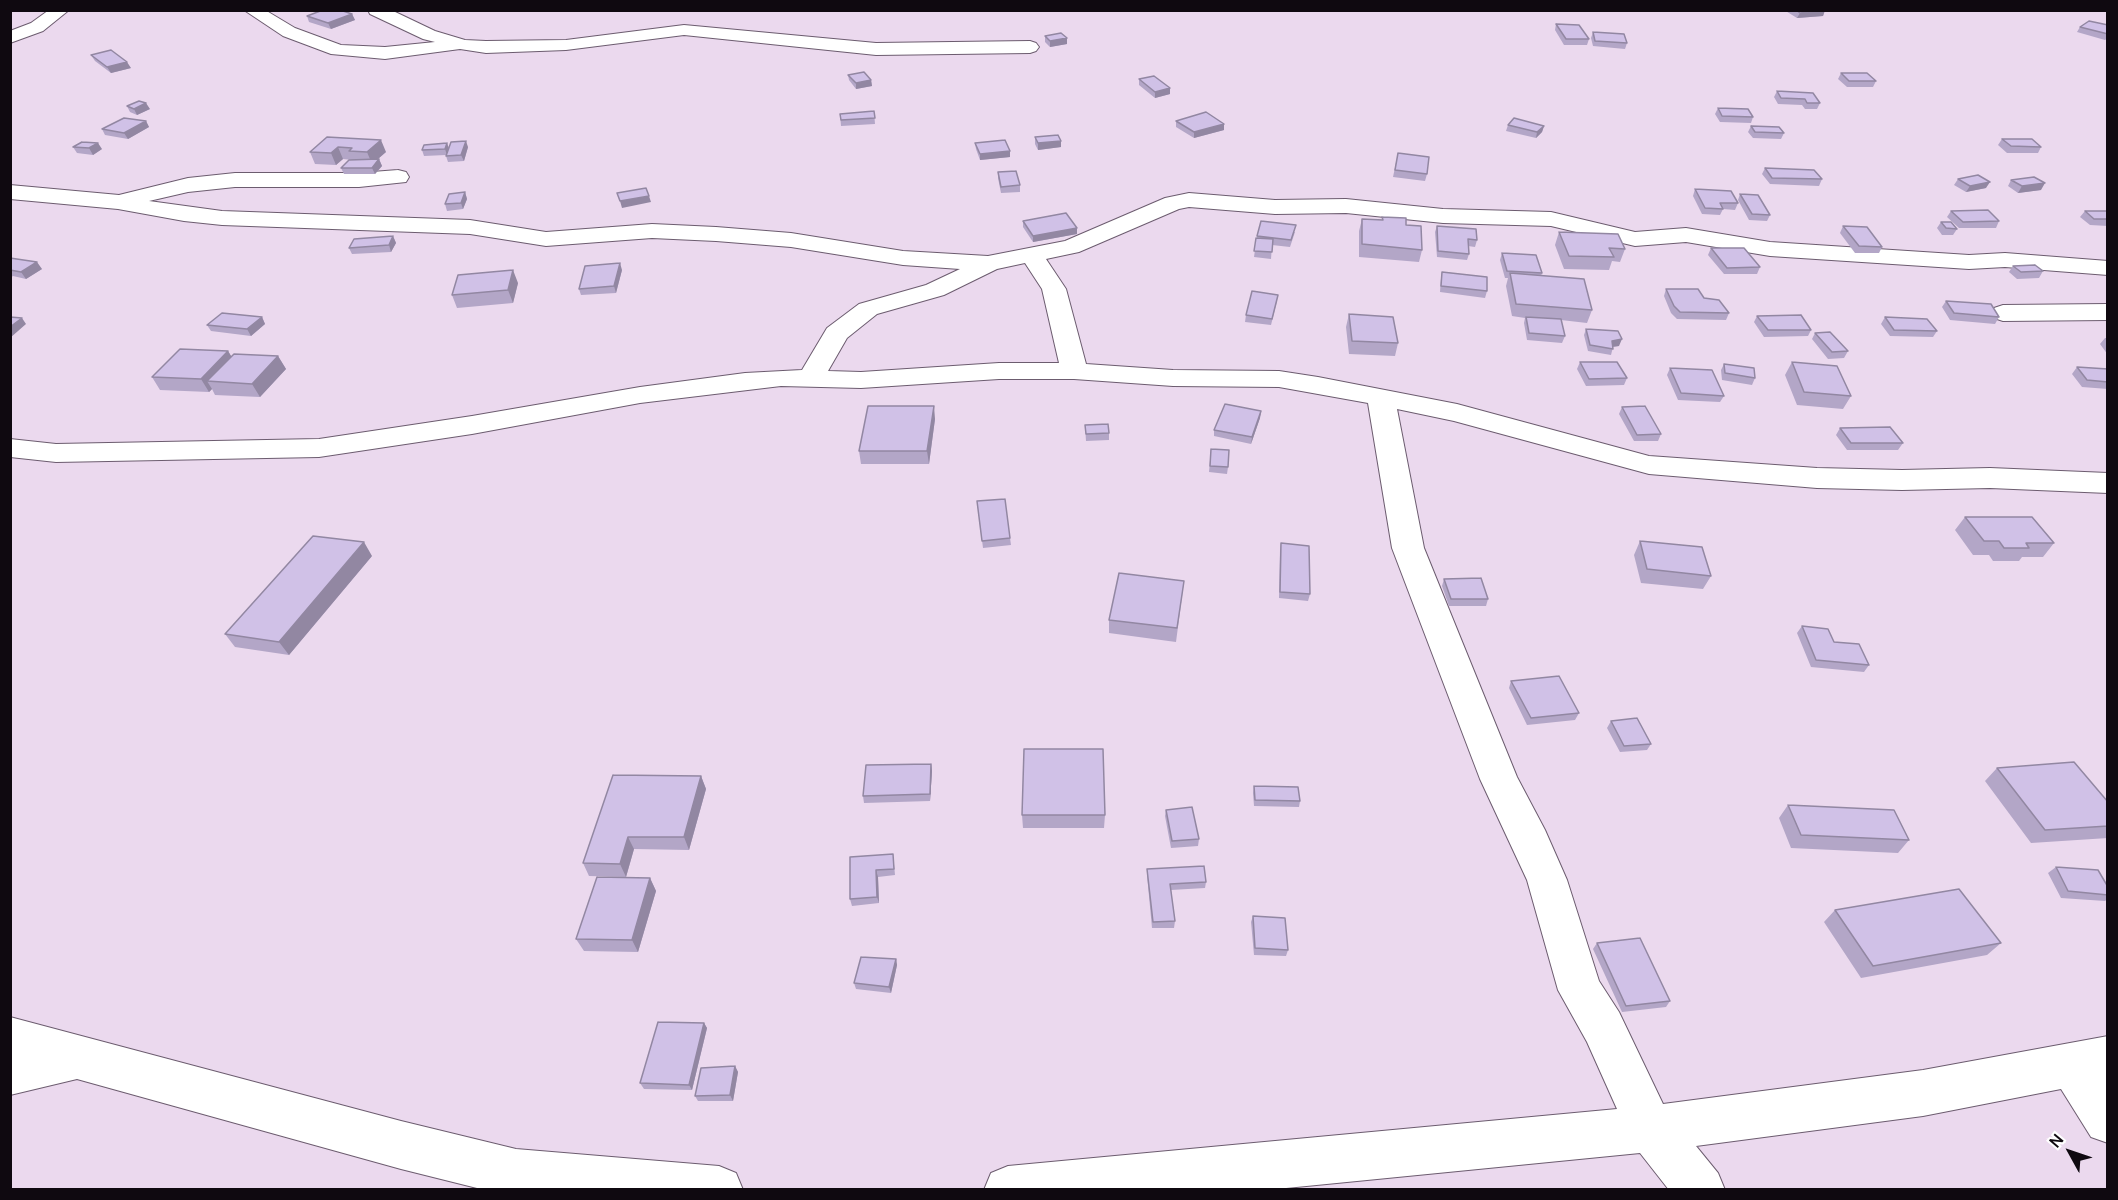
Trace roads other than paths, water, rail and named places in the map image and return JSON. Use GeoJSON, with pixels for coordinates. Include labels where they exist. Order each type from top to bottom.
{"type":"FeatureCollection","features":[{"type":"Feature","properties":{"kind":"street"},"geometry":{"type":"LineString","coordinates":[[10,38],[37,27],[61,10]]}},
{"type":"Feature","properties":{"kind":"street"},"geometry":{"type":"LineString","coordinates":[[252,10],[289,32],[338,50],[386,53],[464,45],[566,45],[684,30],[713,31],[876,49],[1030,47]]}},
{"type":"Feature","properties":{"kind":"street"},"geometry":{"type":"LineString","coordinates":[[376,10],[429,35],[464,45]]}},
{"type":"Feature","properties":{"kind":"street"},"geometry":{"type":"LineString","coordinates":[[118,202],[158,191],[208,182],[359,180],[402,169],[395,189],[352,224]]}},
{"type":"Feature","properties":{"kind":"street"},"geometry":{"type":"LineString","coordinates":[[10,192],[118,202],[184,214],[222,218],[470,227],[546,239],[652,231],[716,234],[791,240],[903,258],[990,263],[1071,247],[1173,203],[1198,199],[1275,207],[1346,206],[1443,216],[1551,219],[1635,239],[1686,235],[1770,249],[1969,262],[2005,260],[2108,268]]}},
{"type":"Feature","properties":{"kind":"street"},"geometry":{"type":"LineString","coordinates":[[1031,255],[1054,289],[1074,371]]}},
{"type":"Feature","properties":{"kind":"street"},"geometry":{"type":"LineString","coordinates":[[811,378],[836,334],[857,316],[895,300],[934,290],[990,263]]}},
{"type":"Feature","properties":{"kind":"street"},"geometry":{"type":"LineString","coordinates":[[2002,313],[2108,312]]}},
{"type":"Feature","properties":{"kind":"street"},"geometry":{"type":"LineString","coordinates":[[10,448],[56,453],[319,448],[472,425],[640,395],[745,381],[811,378],[861,380],[999,371],[1074,371],[1173,378],[1279,379],[1457,413],[1649,465],[1817,478],[1902,480],[1990,478],[2108,483]]}},
{"type":"Feature","properties":{"kind":"street"},"geometry":{"type":"LineString","coordinates":[[1382,398],[1408,548],[1495,769],[1509,802],[1532,842],[1547,880],[1580,990],[1602,1027],[1650,1129],[1701,1190]]}},
{"type":"Feature","properties":{"kind":"street"},"geometry":{"type":"LineString","coordinates":[[10,1040],[401,1145],[512,1181],[719,1190]]}},
{"type":"Feature","properties":{"kind":"street"},"geometry":{"type":"LineString","coordinates":[[10,1073],[80,1057]]}},
{"type":"Feature","properties":{"kind":"street"},"geometry":{"type":"LineString","coordinates":[[1008,1190],[1650,1129],[1923,1093],[2089,1061],[2108,1120]]}}]}
